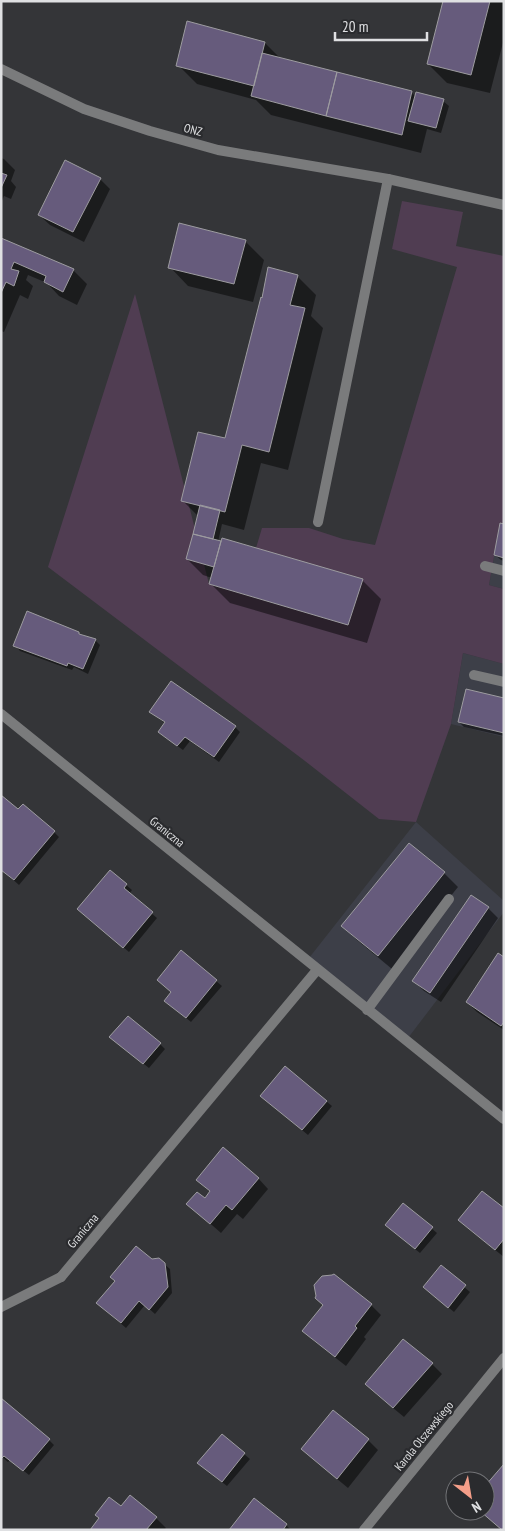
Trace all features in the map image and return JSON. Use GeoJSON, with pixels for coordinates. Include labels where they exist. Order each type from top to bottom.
{"type":"FeatureCollection","features":[{"type":"Feature","properties":{"kind":"street","name":"ONZ"},"geometry":{"type":"LineString","coordinates":[[1,69],[84,109],[150,131],[218,150],[388,179],[504,205]]}},
{"type":"Feature","properties":{"kind":"street"},"geometry":{"type":"LineString","coordinates":[[318,522],[388,179]]}},
{"type":"Feature","properties":{"kind":"street"},"geometry":{"type":"LineString","coordinates":[[485,566],[504,571]]}},
{"type":"Feature","properties":{"kind":"street"},"geometry":{"type":"LineString","coordinates":[[474,675],[504,682]]}},
{"type":"Feature","properties":{"kind":"street","name":"Graniczna"},"geometry":{"type":"LineString","coordinates":[[1,714],[504,1119]]}},
{"type":"Feature","properties":{"kind":"street"},"geometry":{"type":"LineString","coordinates":[[367,1010],[449,899]]}},
{"type":"Feature","properties":{"kind":"street","name":"Graniczna"},"geometry":{"type":"LineString","coordinates":[[1,1307],[60,1277],[317,970]]}},
{"type":"Feature","properties":{"kind":"street","name":"Karola Olszewskiego"},"geometry":{"type":"LineString","coordinates":[[364,1530],[504,1358]]}},
{"type":"Feature","properties":{"kind":"shaded area"},"geometry":{"type":"Polygon","coordinates":[[[402,201],[463,212],[456,246],[504,256],[504,524],[500,523],[489,585],[504,589],[504,664],[463,653],[451,724],[416,822],[379,819],[48,567],[135,294],[209,584],[348,625],[362,579],[256,548],[262,528],[309,528],[343,539],[375,545],[457,267],[392,249],[402,201]]]}},
{"type":"Feature","properties":{"kind":"shaded area"},"geometry":{"type":"Polygon","coordinates":[[[504,522],[504,589],[489,585],[500,523],[504,522]]]}},
{"type":"Feature","properties":{"kind":"shaded area"},"geometry":{"type":"Polygon","coordinates":[[[463,653],[504,664],[504,737],[451,724],[463,653]]]}},
{"type":"Feature","properties":{"kind":"shaded area"},"geometry":{"type":"Polygon","coordinates":[[[416,822],[504,901],[504,912],[408,1038],[309,958],[416,822]]]}},
{"type":"Feature","properties":{"kind":"building"},"geometry":{"type":"Polygon","coordinates":[[[443,1],[490,1],[471,75],[427,64],[443,1]]]}},
{"type":"Feature","properties":{"kind":"building"},"geometry":{"type":"Polygon","coordinates":[[[187,21],[265,42],[254,86],[176,66],[187,21]]]}},
{"type":"Feature","properties":{"kind":"building"},"geometry":{"type":"Polygon","coordinates":[[[262,53],[337,72],[326,116],[251,96],[262,53]]]}},
{"type":"Feature","properties":{"kind":"building"},"geometry":{"type":"Polygon","coordinates":[[[337,72],[412,91],[402,135],[326,116],[337,72]]]}},
{"type":"Feature","properties":{"kind":"building"},"geometry":{"type":"Polygon","coordinates":[[[416,92],[444,99],[436,128],[408,121],[416,92]]]}},
{"type":"Feature","properties":{"kind":"building"},"geometry":{"type":"Polygon","coordinates":[[[65,160],[101,178],[73,232],[38,215],[65,160]]]}},
{"type":"Feature","properties":{"kind":"building"},"geometry":{"type":"Polygon","coordinates":[[[1,173],[7,175],[1,188],[1,173]]]}},
{"type":"Feature","properties":{"kind":"building"},"geometry":{"type":"Polygon","coordinates":[[[179,223],[246,240],[234,284],[168,268],[179,223]]]}},
{"type":"Feature","properties":{"kind":"building"},"geometry":{"type":"Polygon","coordinates":[[[1,238],[74,269],[63,292],[44,282],[46,276],[14,262],[11,269],[19,271],[14,286],[6,282],[1,293],[1,238]]]}},
{"type":"Feature","properties":{"kind":"building"},"geometry":{"type":"Polygon","coordinates":[[[268,267],[298,275],[290,305],[305,308],[269,452],[242,445],[225,512],[181,501],[198,432],[225,438],[262,298],[268,267]]]}},
{"type":"Feature","properties":{"kind":"building"},"geometry":{"type":"Polygon","coordinates":[[[200,505],[220,510],[213,539],[193,534],[200,505]]]}},
{"type":"Feature","properties":{"kind":"building"},"geometry":{"type":"Polygon","coordinates":[[[500,523],[504,524],[504,558],[494,555],[500,523]]]}},
{"type":"Feature","properties":{"kind":"building"},"geometry":{"type":"Polygon","coordinates":[[[193,534],[221,541],[214,567],[186,559],[193,534]]]}},
{"type":"Feature","properties":{"kind":"building"},"geometry":{"type":"Polygon","coordinates":[[[222,538],[363,579],[348,625],[209,584],[222,538]]]}},
{"type":"Feature","properties":{"kind":"building"},"geometry":{"type":"Polygon","coordinates":[[[27,611],[79,632],[79,634],[96,639],[83,669],[68,663],[67,666],[13,646],[27,611]]]}},
{"type":"Feature","properties":{"kind":"building"},"geometry":{"type":"Polygon","coordinates":[[[171,681],[236,726],[214,757],[185,737],[177,746],[158,732],[165,722],[149,712],[171,681]]]}},
{"type":"Feature","properties":{"kind":"building"},"geometry":{"type":"Polygon","coordinates":[[[466,689],[504,698],[504,733],[458,722],[466,689]]]}},
{"type":"Feature","properties":{"kind":"building"},"geometry":{"type":"Polygon","coordinates":[[[1,795],[18,809],[23,804],[55,831],[14,880],[1,870],[1,795]]]}},
{"type":"Feature","properties":{"kind":"building"},"geometry":{"type":"Polygon","coordinates":[[[409,843],[445,872],[378,956],[341,926],[409,843]]]}},
{"type":"Feature","properties":{"kind":"building"},"geometry":{"type":"Polygon","coordinates":[[[110,870],[127,884],[124,888],[153,912],[123,948],[77,909],[110,870]]]}},
{"type":"Feature","properties":{"kind":"building"},"geometry":{"type":"Polygon","coordinates":[[[471,895],[489,907],[430,993],[412,981],[471,895]]]}},
{"type":"Feature","properties":{"kind":"building"},"geometry":{"type":"Polygon","coordinates":[[[181,950],[217,980],[186,1018],[164,1001],[171,992],[157,980],[181,950]]]}},
{"type":"Feature","properties":{"kind":"building"},"geometry":{"type":"Polygon","coordinates":[[[498,953],[504,957],[504,1022],[501,1026],[466,1002],[498,953]]]}},
{"type":"Feature","properties":{"kind":"building"},"geometry":{"type":"Polygon","coordinates":[[[128,1016],[161,1043],[143,1064],[109,1037],[128,1016]]]}},
{"type":"Feature","properties":{"kind":"building"},"geometry":{"type":"Polygon","coordinates":[[[285,1066],[327,1101],[302,1130],[260,1096],[285,1066]]]}},
{"type":"Feature","properties":{"kind":"building"},"geometry":{"type":"Polygon","coordinates":[[[223,1147],[259,1178],[232,1210],[226,1205],[210,1224],[186,1204],[197,1192],[205,1198],[210,1191],[196,1180],[223,1147]]]}},
{"type":"Feature","properties":{"kind":"building"},"geometry":{"type":"Polygon","coordinates":[[[482,1191],[504,1208],[504,1239],[495,1250],[458,1220],[482,1191]]]}},
{"type":"Feature","properties":{"kind":"building"},"geometry":{"type":"Polygon","coordinates":[[[403,1203],[433,1227],[415,1249],[385,1225],[403,1203]]]}},
{"type":"Feature","properties":{"kind":"building"},"geometry":{"type":"Polygon","coordinates":[[[136,1246],[152,1259],[159,1258],[165,1263],[168,1287],[149,1310],[139,1301],[121,1323],[96,1303],[115,1281],[110,1277],[136,1246]]]}},
{"type":"Feature","properties":{"kind":"building"},"geometry":{"type":"Polygon","coordinates":[[[441,1265],[466,1285],[448,1308],[423,1287],[441,1265]]]}},
{"type":"Feature","properties":{"kind":"building"},"geometry":{"type":"Polygon","coordinates":[[[334,1274],[372,1304],[335,1357],[302,1331],[323,1305],[315,1298],[314,1285],[322,1276],[334,1274]]]}},
{"type":"Feature","properties":{"kind":"building"},"geometry":{"type":"Polygon","coordinates":[[[403,1339],[433,1363],[393,1408],[365,1384],[403,1339]]]}},
{"type":"Feature","properties":{"kind":"building"},"geometry":{"type":"Polygon","coordinates":[[[1,1398],[50,1439],[23,1471],[4,1456],[1,1457],[1,1398]]]}},
{"type":"Feature","properties":{"kind":"building"},"geometry":{"type":"Polygon","coordinates":[[[333,1410],[369,1439],[337,1479],[301,1449],[333,1410]]]}},
{"type":"Feature","properties":{"kind":"building"},"geometry":{"type":"Polygon","coordinates":[[[222,1434],[245,1453],[222,1482],[197,1463],[222,1434]]]}},
{"type":"Feature","properties":{"kind":"building"},"geometry":{"type":"Polygon","coordinates":[[[504,1464],[504,1530],[492,1521],[495,1521],[495,1474],[504,1464]]]}},
{"type":"Feature","properties":{"kind":"building"},"geometry":{"type":"Polygon","coordinates":[[[130,1495],[157,1517],[146,1530],[90,1530],[99,1518],[95,1515],[109,1497],[121,1506],[130,1495]]]}},
{"type":"Feature","properties":{"kind":"building"},"geometry":{"type":"Polygon","coordinates":[[[254,1498],[287,1524],[283,1530],[229,1530],[254,1498]]]}}]}
